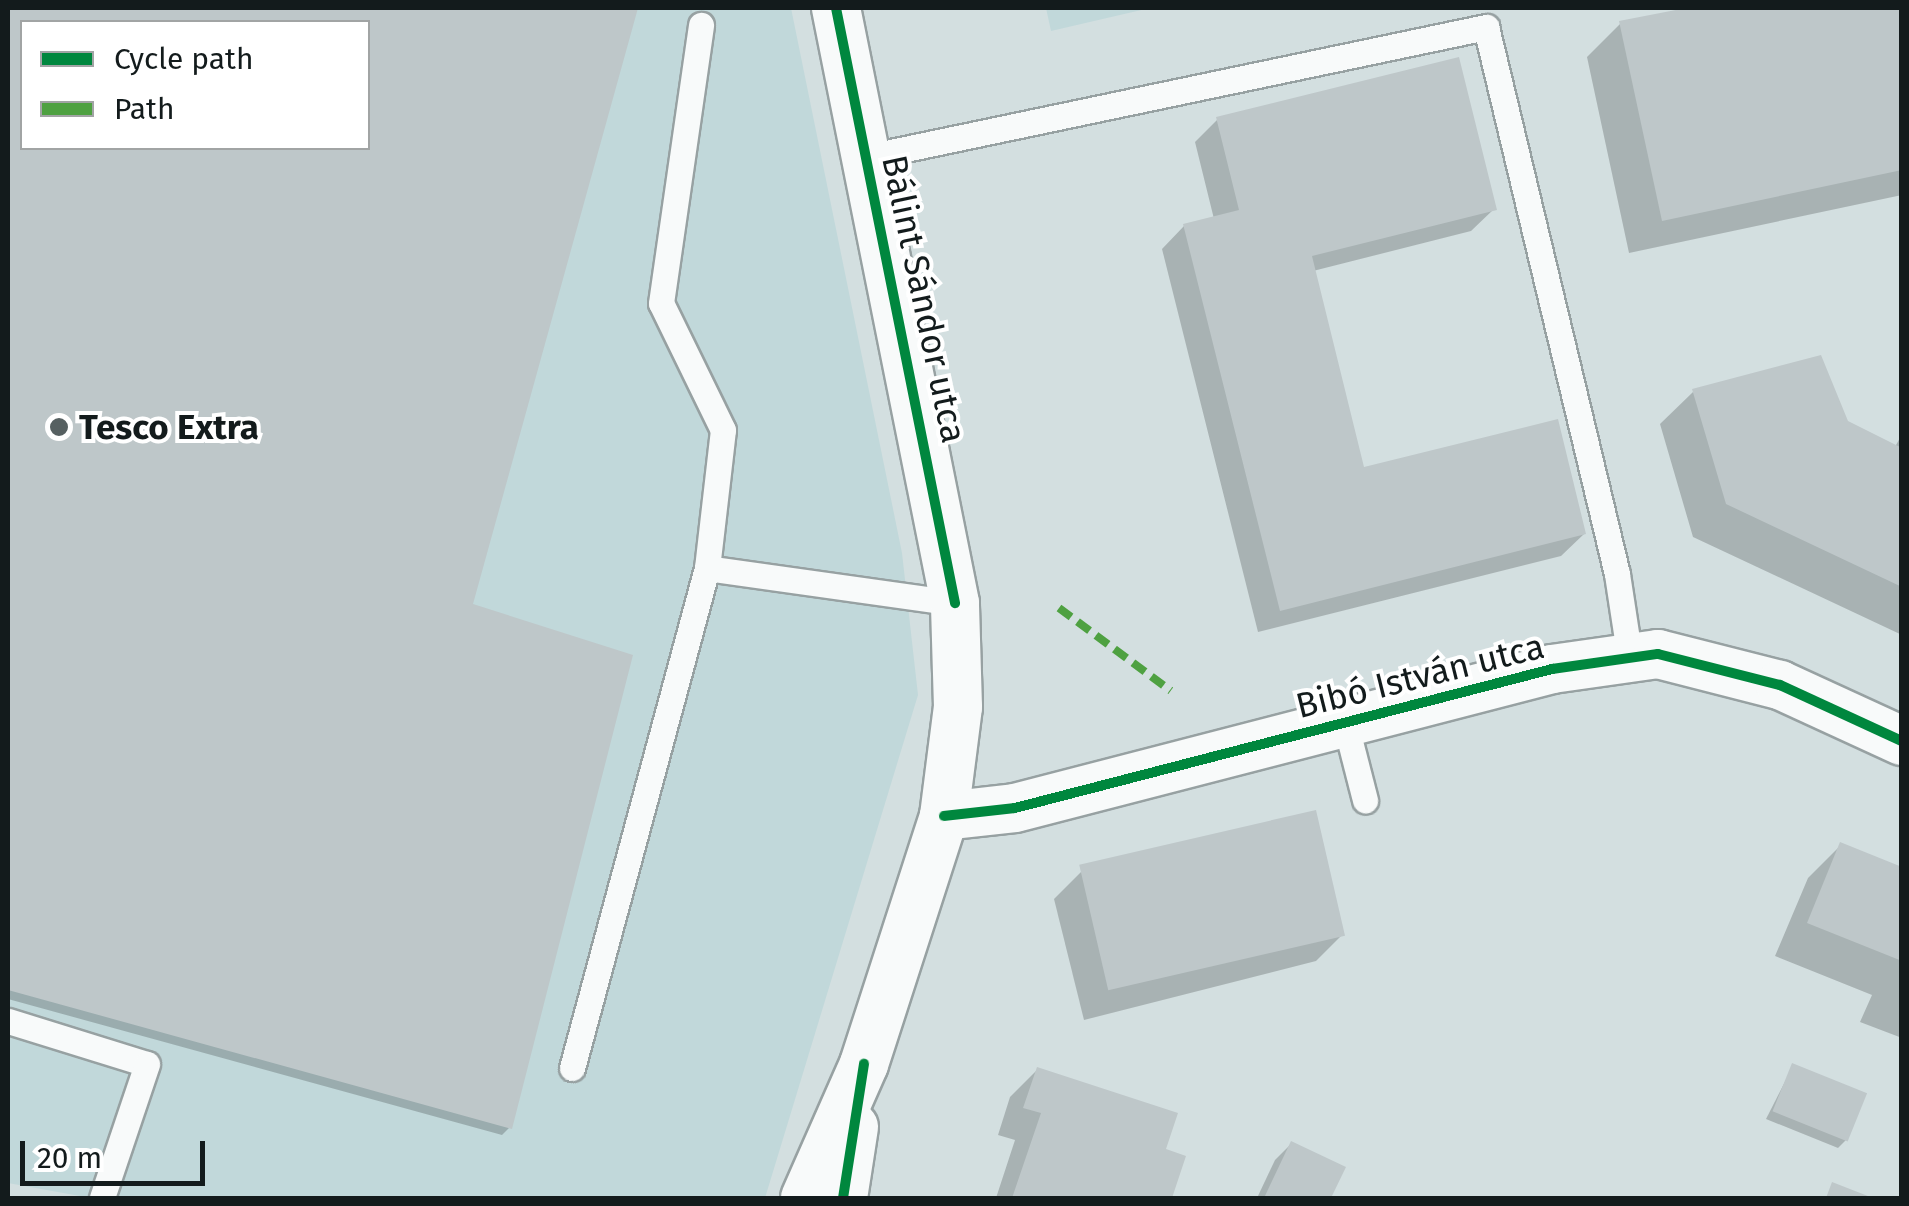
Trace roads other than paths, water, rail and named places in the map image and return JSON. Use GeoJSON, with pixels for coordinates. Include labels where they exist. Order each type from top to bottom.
{"type":"FeatureCollection","features":[{"type":"Feature","properties":{"kind":"street","name":"Bálint Sándor utca"},"geometry":{"type":"LineString","coordinates":[[805,1198],[864,1064],[944,816],[958,707],[955,603],[836,8]]}},
{"type":"Feature","properties":{"kind":"street","name":"Bibó István utca"},"geometry":{"type":"LineString","coordinates":[[944,816],[1014,808],[1552,669],[1658,654],[1780,685],[1902,741]]}},
{"type":"Feature","properties":{"kind":"street","name":"Bálint Sándor utca"},"geometry":{"type":"LineString","coordinates":[[843,1198],[864,1064]]}},
{"type":"Feature","properties":{"kind":"lane"},"geometry":{"type":"LineString","coordinates":[[572,1068],[706,568],[723,430],[661,303],[700,24]]}},
{"type":"Feature","properties":{"kind":"lane"},"geometry":{"type":"LineString","coordinates":[[867,157],[1486,28],[1618,574],[1630,659]]}},
{"type":"Feature","properties":{"kind":"lane"},"geometry":{"type":"LineString","coordinates":[[706,568],[955,603]]}},
{"type":"Feature","properties":{"kind":"lane"},"geometry":{"type":"LineString","coordinates":[[1345,722],[1365,800]]}},
{"type":"Feature","properties":{"kind":"lane"},"geometry":{"type":"LineString","coordinates":[[8,1021],[147,1064],[102,1198]]}},
{"type":"Feature","properties":{"kind":"place","name":"Tesco Extra"},"geometry":{"type":"Point","coordinates":[59,427]}}]}
